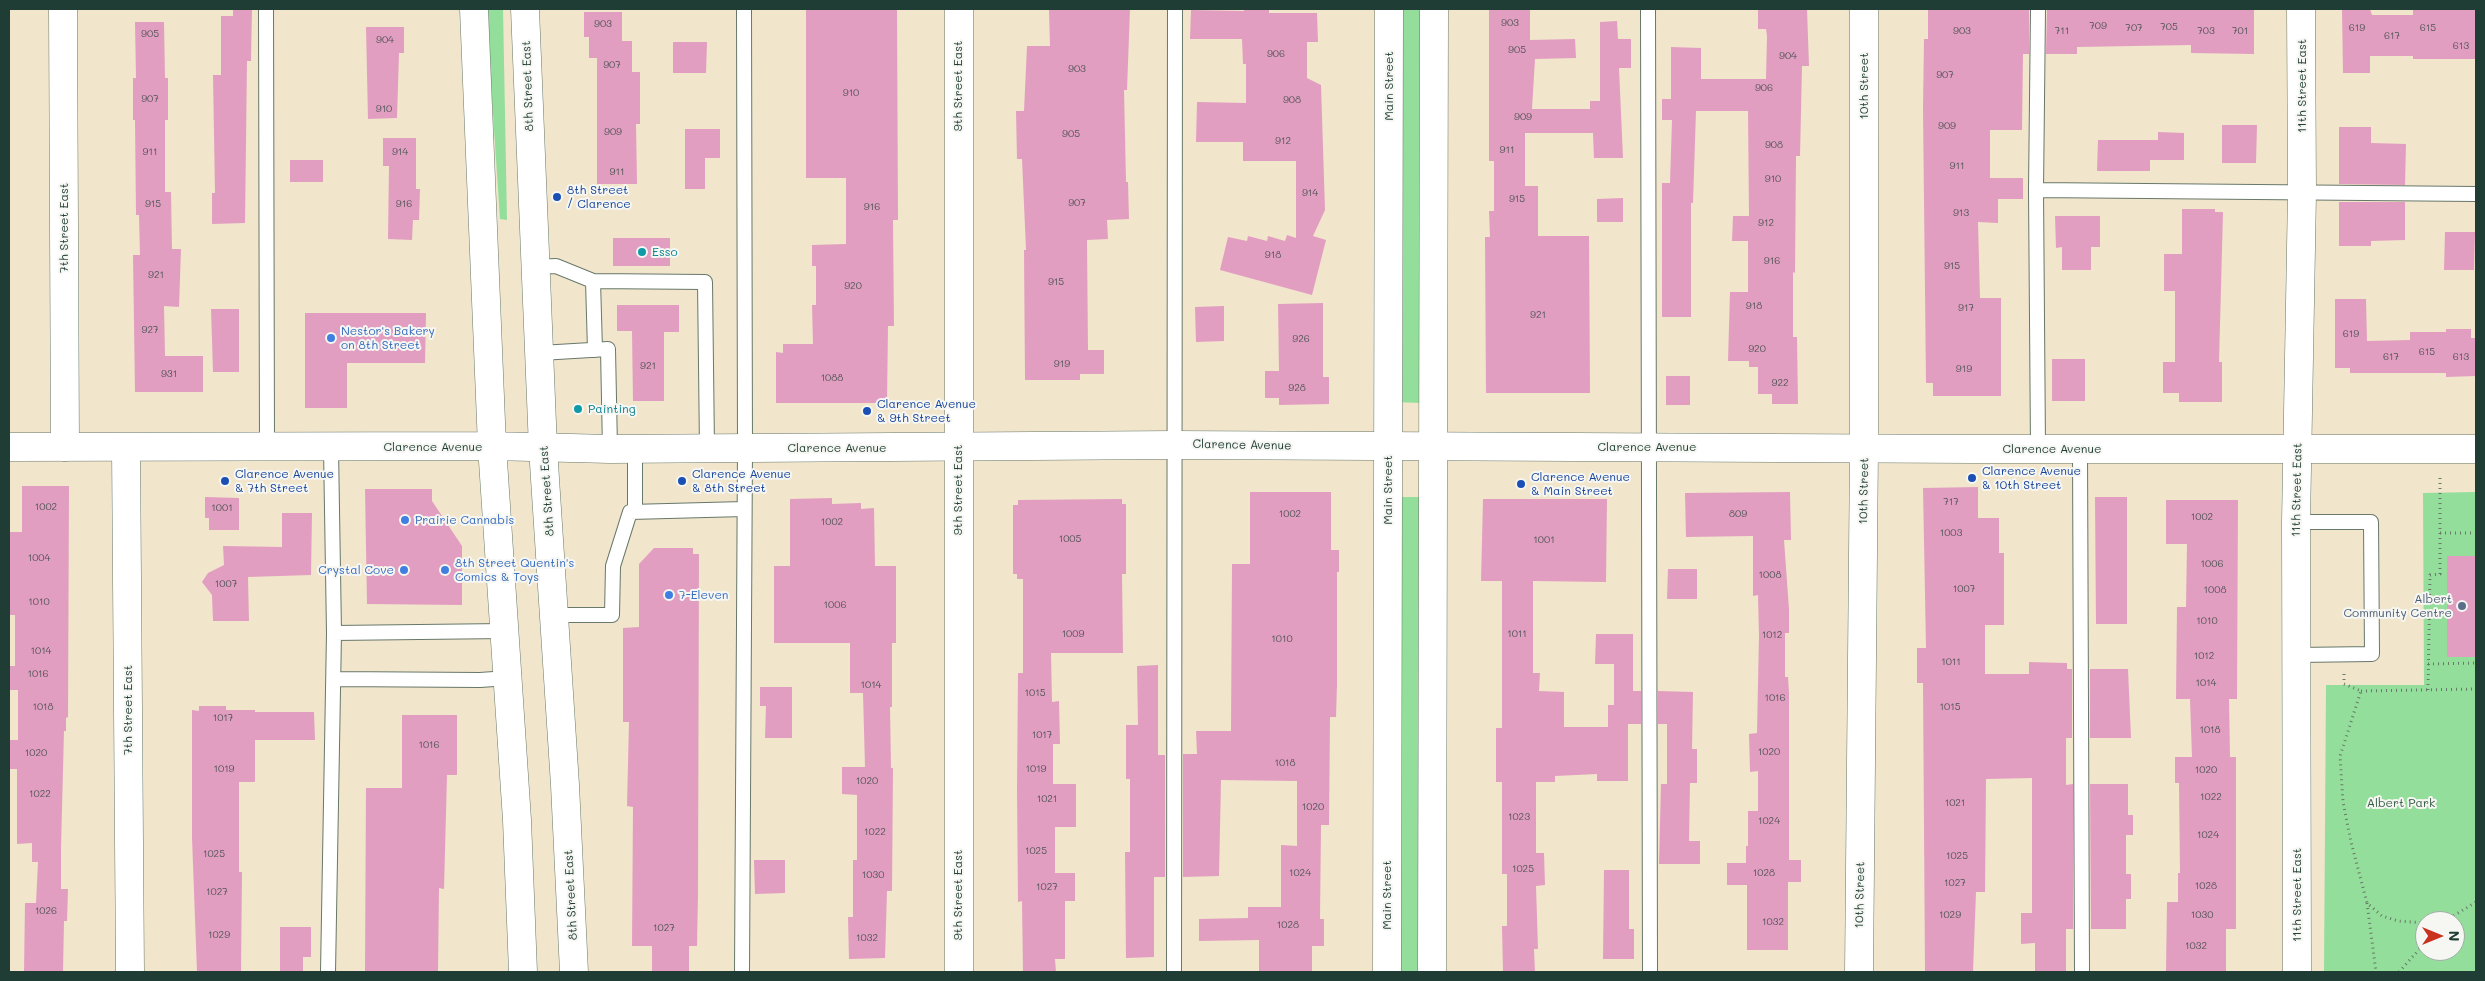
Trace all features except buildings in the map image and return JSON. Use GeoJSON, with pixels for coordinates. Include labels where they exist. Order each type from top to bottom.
{"type":"FeatureCollection","features":[{"type":"Feature","properties":{"kind":"street","name":"7th Street East"},"geometry":{"type":"LineString","coordinates":[[63,9],[65,448]]}},
{"type":"Feature","properties":{"kind":"street"},"geometry":{"type":"LineString","coordinates":[[474,9],[492,446],[508,678],[523,972]]}},
{"type":"Feature","properties":{"kind":"street","name":"8th Street East"},"geometry":{"type":"LineString","coordinates":[[525,9],[544,448],[574,972]]}},
{"type":"Feature","properties":{"kind":"street","name":"9th Street East"},"geometry":{"type":"LineString","coordinates":[[959,9],[959,972]]}},
{"type":"Feature","properties":{"kind":"street","name":"Main Street"},"geometry":{"type":"LineString","coordinates":[[1387,972],[1389,9]]}},
{"type":"Feature","properties":{"kind":"street"},"geometry":{"type":"LineString","coordinates":[[1432,972],[1434,9]]}},
{"type":"Feature","properties":{"kind":"street","name":"10th Street"},"geometry":{"type":"LineString","coordinates":[[1859,972],[1864,448],[1864,9]]}},
{"type":"Feature","properties":{"kind":"street","name":"11th Street East"},"geometry":{"type":"LineString","coordinates":[[2297,972],[2296,522],[2302,193],[2301,9]]}},
{"type":"Feature","properties":{"kind":"street","name":"Clarence Avenue"},"geometry":{"type":"LineString","coordinates":[[9,447],[330,448],[492,446],[707,449],[958,448],[1174,444],[2476,450]]}},
{"type":"Feature","properties":{"kind":"street","name":"7th Street East"},"geometry":{"type":"LineString","coordinates":[[126,448],[130,972]]}},
{"type":"Feature","properties":{"kind":"lane"},"geometry":{"type":"LineString","coordinates":[[266,9],[267,448]]}},
{"type":"Feature","properties":{"kind":"lane"},"geometry":{"type":"LineString","coordinates":[[742,972],[745,448],[744,9]]}},
{"type":"Feature","properties":{"kind":"lane"},"geometry":{"type":"LineString","coordinates":[[1174,972],[1176,9]]}},
{"type":"Feature","properties":{"kind":"lane"},"geometry":{"type":"LineString","coordinates":[[1648,9],[1650,972]]}},
{"type":"Feature","properties":{"kind":"lane"},"geometry":{"type":"LineString","coordinates":[[2038,9],[2036,190],[2038,448]]}},
{"type":"Feature","properties":{"kind":"lane"},"geometry":{"type":"LineString","coordinates":[[2036,190],[2476,194]]}},
{"type":"Feature","properties":{"kind":"lane"},"geometry":{"type":"LineString","coordinates":[[536,267],[556,266],[593,281],[705,282],[707,449]]}},
{"type":"Feature","properties":{"kind":"lane"},"geometry":{"type":"LineString","coordinates":[[593,281],[595,350]]}},
{"type":"Feature","properties":{"kind":"lane"},"geometry":{"type":"LineString","coordinates":[[540,353],[608,349],[622,449],[635,512]]}},
{"type":"Feature","properties":{"kind":"lane"},"geometry":{"type":"LineString","coordinates":[[328,972],[334,679],[330,448]]}},
{"type":"Feature","properties":{"kind":"lane"},"geometry":{"type":"LineString","coordinates":[[2080,448],[2082,972]]}},
{"type":"Feature","properties":{"kind":"lane"},"geometry":{"type":"LineString","coordinates":[[555,615],[612,615],[613,566],[630,512],[744,509]]}},
{"type":"Feature","properties":{"kind":"lane"},"geometry":{"type":"LineString","coordinates":[[2296,522],[2372,522],[2372,654],[2297,655]]}},
{"type":"Feature","properties":{"kind":"lane"},"geometry":{"type":"LineString","coordinates":[[334,633],[505,631]]}},
{"type":"Feature","properties":{"kind":"lane"},"geometry":{"type":"LineString","coordinates":[[334,679],[480,680],[508,678]]}},
{"type":"Feature","properties":{"kind":"path"},"geometry":{"type":"LineString","coordinates":[[2428,690],[2430,575],[2440,574],[2440,485]]}},
{"type":"Feature","properties":{"kind":"path"},"geometry":{"type":"LineString","coordinates":[[2440,533],[2476,533]]}},
{"type":"Feature","properties":{"kind":"path"},"geometry":{"type":"LineString","coordinates":[[2428,664],[2476,663]]}},
{"type":"Feature","properties":{"kind":"path"},"geometry":{"type":"LineString","coordinates":[[2344,684],[2361,691],[2476,689]]}},
{"type":"Feature","properties":{"kind":"path"},"geometry":{"type":"LineString","coordinates":[[2361,691],[2340,756],[2343,802],[2367,903],[2376,972]]}},
{"type":"Feature","properties":{"kind":"path"},"geometry":{"type":"LineString","coordinates":[[2461,911],[2476,902]]}},
{"type":"Feature","properties":{"kind":"path"},"geometry":{"type":"LineString","coordinates":[[2367,903],[2382,916],[2398,921],[2415,922]]}},
{"type":"Feature","properties":{"kind":"path"},"geometry":{"type":"LineString","coordinates":[[2399,972],[2415,954]]}},
{"type":"Feature","properties":{"kind":"green space"},"geometry":{"type":"Polygon","coordinates":[[[486,9],[503,9],[507,220],[500,219],[486,9]]]}},
{"type":"Feature","properties":{"kind":"green space"},"geometry":{"type":"Polygon","coordinates":[[[1399,9],[1422,9],[1423,403],[1391,402],[1399,9]]]}},
{"type":"Feature","properties":{"kind":"green space","name":"Albert Park"},"geometry":{"type":"Polygon","coordinates":[[[2476,492],[2476,972],[2324,972],[2326,685],[2424,685],[2423,493],[2476,492]]]}},
{"type":"Feature","properties":{"kind":"green space"},"geometry":{"type":"Polygon","coordinates":[[[1399,497],[1427,497],[1424,972],[1400,972],[1399,497]]]}},
{"type":"Feature","properties":{"kind":"place","name":"8th Street / Clarence"},"geometry":{"type":"Point","coordinates":[557,197]}},
{"type":"Feature","properties":{"kind":"place","name":"Esso"},"geometry":{"type":"Point","coordinates":[642,252]}},
{"type":"Feature","properties":{"kind":"place","name":"Nestor's Bakery on 8th Street"},"geometry":{"type":"Point","coordinates":[331,338]}},
{"type":"Feature","properties":{"kind":"place","name":"Painting"},"geometry":{"type":"Point","coordinates":[578,409]}},
{"type":"Feature","properties":{"kind":"place","name":"Clarence Avenue & 9th Street"},"geometry":{"type":"Point","coordinates":[867,411]}},
{"type":"Feature","properties":{"kind":"place","name":"Clarence Avenue & 10th Street"},"geometry":{"type":"Point","coordinates":[1972,478]}},
{"type":"Feature","properties":{"kind":"place","name":"Clarence Avenue & 7th Street"},"geometry":{"type":"Point","coordinates":[225,481]}},
{"type":"Feature","properties":{"kind":"place","name":"Clarence Avenue & 8th Street"},"geometry":{"type":"Point","coordinates":[682,481]}},
{"type":"Feature","properties":{"kind":"place","name":"Clarence Avenue & Main Street"},"geometry":{"type":"Point","coordinates":[1521,484]}},
{"type":"Feature","properties":{"kind":"place","name":"Prairie Cannabis"},"geometry":{"type":"Point","coordinates":[405,520]}},
{"type":"Feature","properties":{"kind":"place","name":"Crystal Cove"},"geometry":{"type":"Point","coordinates":[404,570]}},
{"type":"Feature","properties":{"kind":"place","name":"8th Street Quentin's Comics & Toys"},"geometry":{"type":"Point","coordinates":[445,570]}},
{"type":"Feature","properties":{"kind":"place","name":"7-Eleven"},"geometry":{"type":"Point","coordinates":[669,595]}},
{"type":"Feature","properties":{"kind":"place","name":"Albert Community Centre"},"geometry":{"type":"Point","coordinates":[2462,606]}}]}
